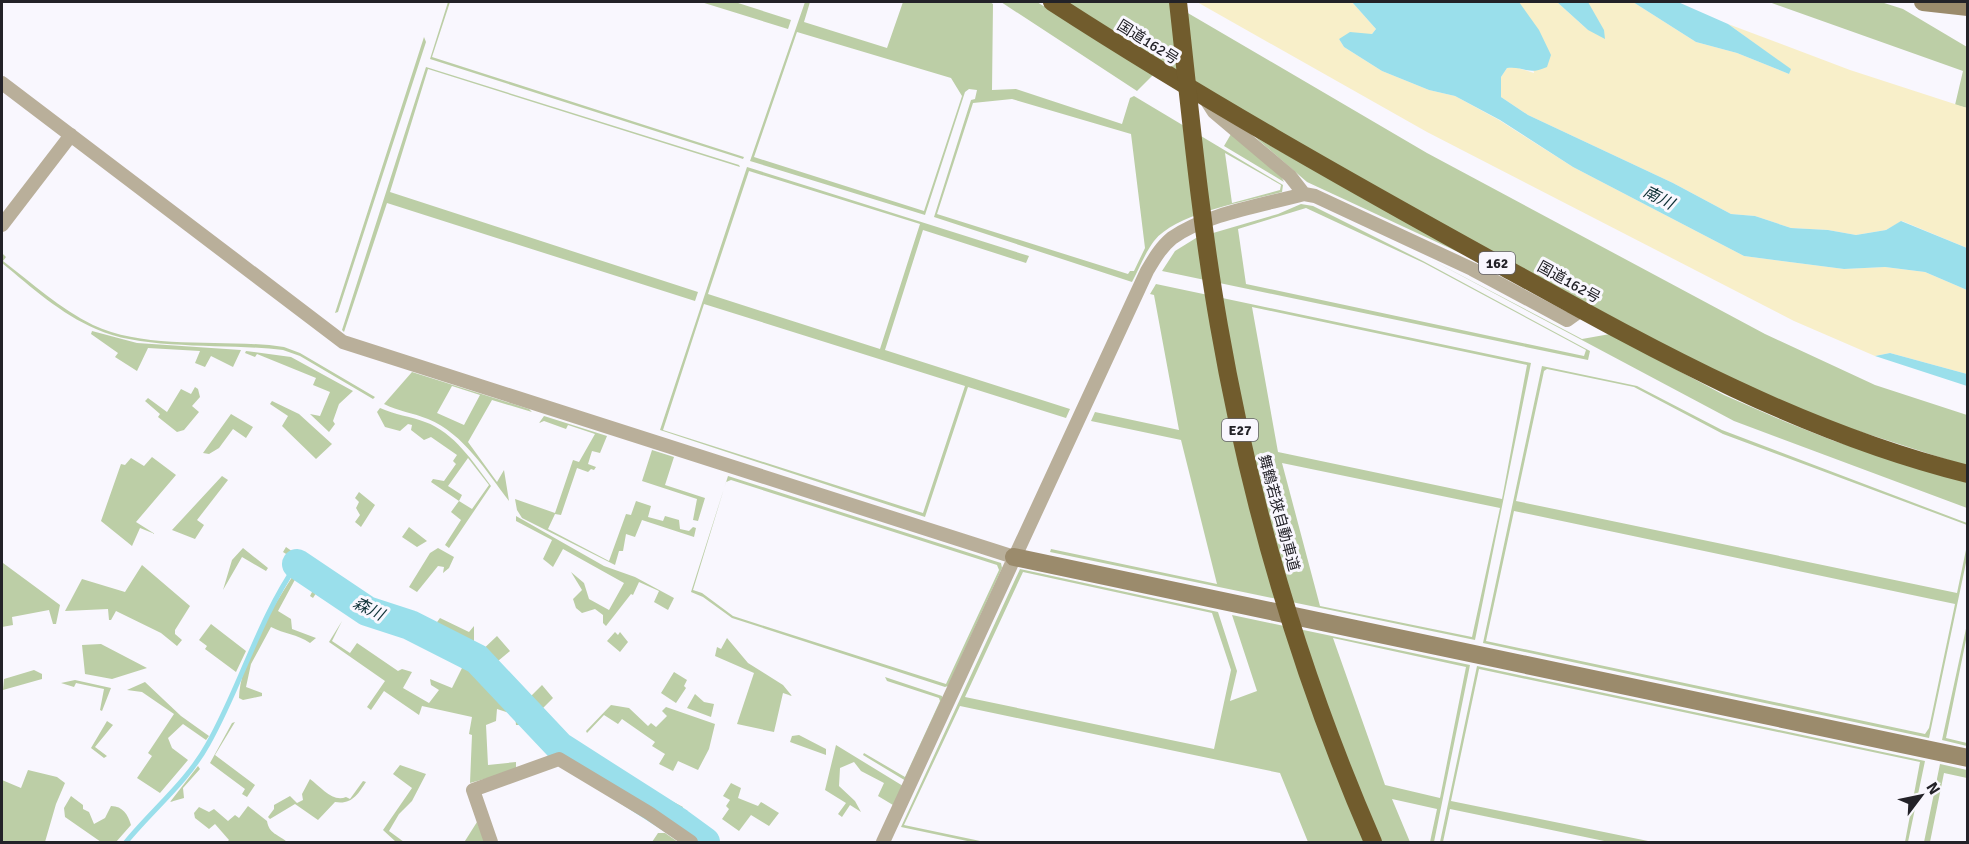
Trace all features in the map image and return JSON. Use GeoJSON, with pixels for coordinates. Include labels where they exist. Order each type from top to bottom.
{"type":"FeatureCollection","features":[{"type":"Feature","properties":{"kind":"highway","name":"国道162号"},"geometry":{"type":"LineString","coordinates":[[1052,2],[1205,98],[1581,310],[1763,403],[1865,443],[1968,474]]}},
{"type":"Feature","properties":{"kind":"highway","name":"舞鶴若狭自動車道"},"geometry":{"type":"LineString","coordinates":[[1178,2],[1207,249],[1221,336],[1245,455],[1292,628],[1322,716],[1372,843]]}},
{"type":"Feature","properties":{"kind":"street"},"geometry":{"type":"LineString","coordinates":[[1923,2],[1968,7]]}},
{"type":"Feature","properties":{"kind":"street"},"geometry":{"type":"LineString","coordinates":[[2,82],[343,342],[1014,557],[1968,759]]}},
{"type":"Feature","properties":{"kind":"street"},"geometry":{"type":"LineString","coordinates":[[1205,98],[1214,112],[1290,176],[1304,194]]}},
{"type":"Feature","properties":{"kind":"street"},"geometry":{"type":"LineString","coordinates":[[2,225],[71,135]]}},
{"type":"Feature","properties":{"kind":"street"},"geometry":{"type":"LineString","coordinates":[[883,843],[1147,271],[1163,246],[1185,230],[1208,221],[1304,194],[1316,196],[1462,264],[1567,320],[1581,310]]}},
{"type":"Feature","properties":{"kind":"street"},"geometry":{"type":"LineString","coordinates":[[491,843],[472,790],[542,767],[559,759],[649,813],[691,843]]}},
{"type":"Feature","properties":{"kind":"green space"},"geometry":{"type":"Polygon","coordinates":[[[448,2],[450,2],[432,57],[744,157],[743,159],[430,59],[448,2]]]}},
{"type":"Feature","properties":{"kind":"green space"},"geometry":{"type":"Polygon","coordinates":[[[701,2],[735,2],[791,20],[788,29],[701,2]]]}},
{"type":"Feature","properties":{"kind":"green space"},"geometry":{"type":"Polygon","coordinates":[[[805,2],[810,2],[804,22],[887,48],[903,2],[990,2],[993,4],[992,90],[1016,89],[1122,124],[1130,98],[1134,96],[1283,185],[1282,192],[1213,209],[1165,231],[1154,241],[1132,282],[934,217],[971,100],[975,99],[977,90],[969,89],[965,92],[925,215],[750,161],[805,2]],[[797,32],[754,157],[924,211],[962,96],[951,78],[797,32]],[[1012,99],[973,103],[937,214],[1128,274],[1134,271],[1145,248],[1131,134],[1012,99]],[[1225,153],[1232,203],[1280,190],[1281,185],[1225,153]]]}},
{"type":"Feature","properties":{"kind":"green space"},"geometry":{"type":"Polygon","coordinates":[[[1001,2],[1037,2],[1153,75],[1137,91],[1001,2]]]}},
{"type":"Feature","properties":{"kind":"green space"},"geometry":{"type":"Polygon","coordinates":[[[1066,2],[1169,2],[1427,153],[1765,334],[1875,385],[1967,415],[1967,466],[1821,419],[1687,358],[1400,201],[1207,90],[1066,2]]]}},
{"type":"Feature","properties":{"kind":"green space"},"geometry":{"type":"Polygon","coordinates":[[[1769,2],[1881,2],[1903,9],[1967,47],[1967,108],[1955,105],[1963,71],[1769,2]]]}},
{"type":"Feature","properties":{"kind":"green space"},"geometry":{"type":"Polygon","coordinates":[[[424,37],[426,42],[338,312],[335,313],[424,37]]]}},
{"type":"Feature","properties":{"kind":"green space"},"geometry":{"type":"Polygon","coordinates":[[[426,67],[739,165],[740,167],[428,69],[390,192],[698,292],[695,301],[387,203],[344,332],[342,330],[426,67]]]}},
{"type":"Feature","properties":{"kind":"green space"},"geometry":{"type":"Polygon","coordinates":[[[1231,134],[1281,176],[1284,182],[1224,146],[1231,134]]]}},
{"type":"Feature","properties":{"kind":"green space"},"geometry":{"type":"Polygon","coordinates":[[[1255,137],[1471,258],[1307,182],[1255,137]]]}},
{"type":"Feature","properties":{"kind":"green space"},"geometry":{"type":"Polygon","coordinates":[[[747,167],[1029,256],[1026,263],[923,230],[885,350],[1070,409],[1066,418],[968,387],[925,517],[660,430],[747,167]],[[749,171],[708,294],[880,349],[920,224],[749,171]],[[704,304],[663,430],[923,513],[965,386],[704,304]]]}},
{"type":"Feature","properties":{"kind":"green space"},"geometry":{"type":"Polygon","coordinates":[[[1301,204],[1313,206],[1423,261],[1590,351],[1588,360],[1162,271],[1175,251],[1196,238],[1278,214],[1301,204]],[[1306,208],[1238,229],[1246,284],[1584,356],[1586,350],[1424,263],[1306,208]]]}},
{"type":"Feature","properties":{"kind":"green space"},"geometry":{"type":"Polygon","coordinates":[[[2,253],[6,257],[3,261],[58,304],[93,325],[115,333],[162,341],[284,347],[300,353],[375,397],[373,399],[300,356],[283,350],[137,341],[96,329],[71,316],[35,290],[2,263],[2,253]]]}},
{"type":"Feature","properties":{"kind":"green space"},"geometry":{"type":"Polygon","coordinates":[[[1428,258],[1582,339],[1610,334],[1724,395],[1786,422],[1834,441],[1967,482],[1967,508],[1734,421],[1428,258]]]}},
{"type":"Feature","properties":{"kind":"green space"},"geometry":{"type":"Polygon","coordinates":[[[1156,284],[1531,363],[1475,640],[1050,552],[1051,549],[1217,584],[1181,440],[1091,421],[1095,412],[1179,430],[1154,295],[1150,294],[1156,284]],[[1252,307],[1278,452],[1502,499],[1527,365],[1252,307]],[[1282,463],[1320,606],[1472,637],[1500,508],[1282,463]]]}},
{"type":"Feature","properties":{"kind":"green space"},"geometry":{"type":"Polygon","coordinates":[[[92,331],[137,343],[241,350],[233,367],[211,356],[205,367],[195,363],[200,351],[148,348],[137,371],[115,357],[118,353],[91,334],[92,331]]]}},
{"type":"Feature","properties":{"kind":"green space"},"geometry":{"type":"Polygon","coordinates":[[[246,351],[291,357],[353,391],[339,404],[333,421],[335,424],[329,432],[310,414],[320,416],[330,392],[313,385],[316,378],[257,354],[255,357],[245,353],[246,351]]]}},
{"type":"Feature","properties":{"kind":"green space"},"geometry":{"type":"Polygon","coordinates":[[[1542,366],[1637,386],[1722,430],[1967,523],[1967,525],[1723,434],[1634,387],[1547,369],[1544,371],[1516,501],[1957,593],[1967,545],[1967,558],[1929,738],[1483,643],[1542,366]],[[1514,511],[1486,641],[1925,734],[1929,728],[1955,604],[1514,511]]]}},
{"type":"Feature","properties":{"kind":"green space"},"geometry":{"type":"Polygon","coordinates":[[[412,372],[529,409],[532,412],[492,400],[468,442],[497,482],[504,470],[509,501],[473,454],[453,434],[428,419],[384,404],[412,372]],[[452,386],[437,413],[464,425],[480,395],[452,386]]]}},
{"type":"Feature","properties":{"kind":"green space"},"geometry":{"type":"Polygon","coordinates":[[[195,387],[200,397],[192,406],[199,412],[184,430],[177,432],[158,417],[160,414],[145,401],[148,398],[167,412],[181,389],[191,394],[195,387]]]}},
{"type":"Feature","properties":{"kind":"green space"},"geometry":{"type":"Polygon","coordinates":[[[272,401],[299,414],[332,444],[316,459],[282,426],[288,416],[270,404],[272,401]]]}},
{"type":"Feature","properties":{"kind":"green space"},"geometry":{"type":"Polygon","coordinates":[[[380,408],[419,420],[445,433],[462,449],[491,486],[449,548],[445,545],[461,520],[451,512],[459,501],[431,482],[433,479],[444,481],[456,464],[453,461],[457,455],[431,437],[424,440],[411,430],[412,425],[408,424],[400,431],[385,427],[377,412],[380,408]],[[468,458],[448,486],[462,495],[459,501],[472,509],[489,485],[468,458]]]}},
{"type":"Feature","properties":{"kind":"green space"},"geometry":{"type":"Polygon","coordinates":[[[231,414],[253,427],[246,438],[233,429],[219,448],[209,454],[203,453],[231,414]]]}},
{"type":"Feature","properties":{"kind":"green space"},"geometry":{"type":"Polygon","coordinates":[[[544,416],[607,436],[600,453],[592,451],[588,464],[596,467],[594,470],[591,469],[588,472],[577,468],[561,515],[555,514],[548,529],[609,561],[626,514],[631,515],[636,501],[651,506],[648,517],[663,521],[665,516],[679,520],[680,529],[689,531],[693,527],[696,528],[694,537],[642,520],[635,537],[626,534],[623,551],[619,551],[615,565],[522,518],[517,510],[515,499],[555,513],[573,460],[579,462],[595,434],[568,425],[566,429],[544,421],[539,423],[544,416]]]}},
{"type":"Feature","properties":{"kind":"green space"},"geometry":{"type":"Polygon","coordinates":[[[652,450],[674,457],[665,485],[705,498],[698,521],[693,520],[697,499],[642,481],[652,450]]]}},
{"type":"Feature","properties":{"kind":"green space"},"geometry":{"type":"Polygon","coordinates":[[[152,457],[176,475],[136,522],[155,534],[140,528],[132,546],[101,521],[121,464],[125,465],[131,458],[144,466],[152,457]]]}},
{"type":"Feature","properties":{"kind":"green space"},"geometry":{"type":"Polygon","coordinates":[[[222,476],[228,480],[197,520],[204,525],[195,539],[172,530],[222,476]]]}},
{"type":"Feature","properties":{"kind":"green space"},"geometry":{"type":"Polygon","coordinates":[[[728,476],[1001,563],[1002,568],[948,686],[945,687],[732,618],[703,597],[691,592],[724,488],[693,590],[702,593],[733,616],[946,684],[999,570],[997,565],[731,480],[726,482],[728,476]]]}},
{"type":"Feature","properties":{"kind":"green space"},"geometry":{"type":"Polygon","coordinates":[[[359,492],[375,505],[361,527],[355,522],[360,515],[356,508],[359,502],[355,498],[359,492]]]}},
{"type":"Feature","properties":{"kind":"green space"},"geometry":{"type":"Polygon","coordinates":[[[516,516],[604,566],[635,577],[674,598],[668,610],[654,602],[659,591],[639,582],[633,595],[631,594],[606,626],[603,623],[603,615],[595,609],[582,613],[576,608],[573,599],[582,590],[571,572],[584,583],[589,599],[609,610],[624,583],[563,549],[553,567],[543,559],[552,540],[516,521],[516,516]]]}},
{"type":"Feature","properties":{"kind":"green space"},"geometry":{"type":"Polygon","coordinates":[[[409,527],[427,541],[417,547],[402,537],[409,527]]]}},
{"type":"Feature","properties":{"kind":"green space"},"geometry":{"type":"Polygon","coordinates":[[[286,547],[310,564],[308,568],[283,552],[286,547]]]}},
{"type":"Feature","properties":{"kind":"green space"},"geometry":{"type":"Polygon","coordinates":[[[243,548],[268,568],[266,571],[242,557],[223,590],[232,560],[243,548]]]}},
{"type":"Feature","properties":{"kind":"green space"},"geometry":{"type":"Polygon","coordinates":[[[438,548],[454,557],[449,568],[443,573],[444,567],[438,566],[417,592],[409,587],[430,553],[438,548]]]}},
{"type":"Feature","properties":{"kind":"green space"},"geometry":{"type":"Polygon","coordinates":[[[3,563],[60,605],[56,624],[53,624],[49,610],[12,617],[13,625],[2,627],[3,563]]]}},
{"type":"Feature","properties":{"kind":"green space"},"geometry":{"type":"Polygon","coordinates":[[[142,565],[190,606],[175,630],[175,634],[182,640],[177,646],[161,633],[116,611],[109,620],[108,609],[65,611],[82,579],[125,592],[142,565]]]}},
{"type":"Feature","properties":{"kind":"green space"},"geometry":{"type":"Polygon","coordinates":[[[315,567],[354,590],[350,597],[313,571],[315,567]]]}},
{"type":"Feature","properties":{"kind":"green space"},"geometry":{"type":"Polygon","coordinates":[[[298,568],[365,613],[408,628],[469,658],[530,722],[527,725],[516,725],[515,715],[497,709],[496,721],[486,725],[488,765],[516,762],[516,770],[470,783],[472,735],[469,734],[472,717],[422,706],[419,715],[384,691],[371,710],[367,707],[385,681],[329,642],[342,621],[332,641],[350,653],[357,643],[398,671],[402,669],[412,672],[403,688],[429,703],[439,690],[431,685],[430,679],[452,688],[465,662],[421,639],[366,619],[340,604],[341,602],[320,587],[313,598],[310,596],[316,584],[298,574],[278,611],[291,619],[292,629],[316,638],[310,643],[271,627],[251,664],[246,687],[262,693],[262,696],[243,700],[239,698],[241,682],[252,648],[298,568]]]}},
{"type":"Feature","properties":{"kind":"green space"},"geometry":{"type":"Polygon","coordinates":[[[1020,569],[1218,612],[1237,671],[1230,701],[1257,691],[1232,615],[1470,665],[1434,842],[1430,842],[1437,809],[1392,799],[1410,842],[1308,842],[1280,773],[960,706],[904,825],[985,842],[972,842],[901,827],[1020,569]],[[1023,572],[965,697],[1214,749],[1231,670],[1212,613],[1023,572]],[[1333,638],[1385,785],[1440,798],[1466,667],[1333,638]]]}},
{"type":"Feature","properties":{"kind":"green space"},"geometry":{"type":"Polygon","coordinates":[[[440,618],[469,632],[474,626],[474,655],[427,632],[426,626],[432,629],[440,618]]]}},
{"type":"Feature","properties":{"kind":"green space"},"geometry":{"type":"Polygon","coordinates":[[[211,624],[246,651],[236,672],[205,649],[207,646],[199,640],[211,624]]]}},
{"type":"Feature","properties":{"kind":"green space"},"geometry":{"type":"Polygon","coordinates":[[[1967,624],[1967,635],[1946,738],[1967,743],[1967,746],[1942,740],[1967,624]]]}},
{"type":"Feature","properties":{"kind":"green space"},"geometry":{"type":"Polygon","coordinates":[[[615,632],[618,635],[620,632],[628,642],[620,652],[607,641],[615,632]]]}},
{"type":"Feature","properties":{"kind":"green space"},"geometry":{"type":"Polygon","coordinates":[[[497,636],[510,651],[492,666],[517,695],[528,699],[542,685],[553,698],[542,709],[549,719],[543,726],[521,703],[523,699],[518,699],[478,654],[497,636]]]}},
{"type":"Feature","properties":{"kind":"green space"},"geometry":{"type":"Polygon","coordinates":[[[727,638],[748,663],[783,685],[792,696],[783,693],[774,732],[737,724],[754,673],[715,656],[717,647],[721,649],[727,638]]]}},
{"type":"Feature","properties":{"kind":"green space"},"geometry":{"type":"Polygon","coordinates":[[[101,644],[147,668],[112,679],[85,674],[82,645],[101,644]]]}},
{"type":"Feature","properties":{"kind":"green space"},"geometry":{"type":"Polygon","coordinates":[[[1477,666],[1925,761],[1908,842],[1905,842],[1920,762],[1479,669],[1451,801],[1653,842],[1609,842],[1450,809],[1443,842],[1440,842],[1477,666]]]}},
{"type":"Feature","properties":{"kind":"green space"},"geometry":{"type":"Polygon","coordinates":[[[34,670],[42,674],[42,679],[3,690],[4,679],[34,670]]]}},
{"type":"Feature","properties":{"kind":"green space"},"geometry":{"type":"Polygon","coordinates":[[[674,672],[687,680],[684,686],[686,688],[676,703],[661,693],[674,672]]]}},
{"type":"Feature","properties":{"kind":"green space"},"geometry":{"type":"Polygon","coordinates":[[[885,677],[942,696],[943,700],[906,781],[863,755],[864,753],[905,777],[940,701],[939,698],[887,681],[885,677]]]}},
{"type":"Feature","properties":{"kind":"green space"},"geometry":{"type":"Polygon","coordinates":[[[75,680],[111,688],[102,711],[100,710],[104,689],[76,683],[74,687],[61,683],[75,680]]]}},
{"type":"Feature","properties":{"kind":"green space"},"geometry":{"type":"Polygon","coordinates":[[[145,682],[181,716],[209,736],[206,740],[183,724],[168,738],[172,748],[188,760],[160,793],[137,778],[152,756],[148,753],[174,714],[142,692],[127,690],[145,682]]]}},
{"type":"Feature","properties":{"kind":"green space"},"geometry":{"type":"Polygon","coordinates":[[[695,694],[704,702],[714,704],[711,717],[687,708],[695,694]]]}},
{"type":"Feature","properties":{"kind":"green space"},"geometry":{"type":"Polygon","coordinates":[[[611,705],[629,708],[648,726],[651,723],[656,727],[667,716],[662,711],[666,707],[715,724],[709,749],[698,770],[678,761],[673,771],[659,764],[665,754],[652,746],[655,742],[622,719],[618,724],[604,715],[587,733],[586,731],[611,705]]]}},
{"type":"Feature","properties":{"kind":"green space"},"geometry":{"type":"Polygon","coordinates":[[[107,721],[113,725],[95,747],[107,756],[104,758],[91,748],[107,721]]]}},
{"type":"Feature","properties":{"kind":"green space"},"geometry":{"type":"Polygon","coordinates":[[[235,722],[215,755],[255,785],[247,797],[242,794],[245,789],[210,763],[232,723],[235,722]]]}},
{"type":"Feature","properties":{"kind":"green space"},"geometry":{"type":"Polygon","coordinates":[[[799,735],[826,749],[826,755],[790,742],[792,736],[799,735]]]}},
{"type":"Feature","properties":{"kind":"green space"},"geometry":{"type":"Polygon","coordinates":[[[836,745],[903,786],[893,805],[878,796],[884,783],[861,771],[854,762],[840,768],[839,786],[855,801],[861,812],[850,805],[842,817],[838,814],[846,803],[825,790],[836,745]]]}},
{"type":"Feature","properties":{"kind":"green space"},"geometry":{"type":"Polygon","coordinates":[[[1940,764],[1967,770],[1967,778],[1944,773],[1930,842],[1924,842],[1940,764]]]}},
{"type":"Feature","properties":{"kind":"green space"},"geometry":{"type":"Polygon","coordinates":[[[400,765],[426,774],[412,801],[399,814],[389,831],[404,842],[396,842],[383,830],[412,788],[393,774],[400,765]]]}},
{"type":"Feature","properties":{"kind":"green space"},"geometry":{"type":"Polygon","coordinates":[[[198,766],[200,769],[183,788],[184,798],[170,802],[198,766]]]}},
{"type":"Feature","properties":{"kind":"green space"},"geometry":{"type":"Polygon","coordinates":[[[28,770],[57,777],[65,783],[45,842],[2,842],[2,780],[21,788],[28,770]]]}},
{"type":"Feature","properties":{"kind":"green space"},"geometry":{"type":"Polygon","coordinates":[[[310,779],[336,798],[350,799],[363,781],[366,782],[354,798],[346,802],[335,802],[318,820],[295,804],[270,819],[268,817],[274,805],[290,796],[297,803],[303,800],[302,794],[310,779]]]}},
{"type":"Feature","properties":{"kind":"green space"},"geometry":{"type":"Polygon","coordinates":[[[731,783],[741,788],[738,798],[758,806],[761,802],[779,813],[769,826],[751,815],[739,831],[722,819],[729,809],[726,806],[730,800],[723,796],[731,783]]]}},
{"type":"Feature","properties":{"kind":"green space"},"geometry":{"type":"Polygon","coordinates":[[[660,795],[683,807],[681,812],[687,816],[683,821],[653,803],[660,795]]]}},
{"type":"Feature","properties":{"kind":"green space"},"geometry":{"type":"Polygon","coordinates":[[[71,796],[89,812],[94,824],[105,818],[111,806],[124,812],[131,825],[116,842],[101,842],[65,817],[64,808],[71,796]]]}},
{"type":"Feature","properties":{"kind":"green space"},"geometry":{"type":"Polygon","coordinates":[[[248,806],[267,821],[272,831],[287,842],[227,842],[229,840],[215,824],[209,829],[195,818],[194,813],[199,807],[209,812],[214,809],[228,821],[235,815],[239,818],[248,806]]]}},
{"type":"Feature","properties":{"kind":"green space"},"geometry":{"type":"Polygon","coordinates":[[[477,822],[485,842],[466,842],[465,841],[477,822]]]}},
{"type":"Feature","properties":{"kind":"green space"},"geometry":{"type":"Polygon","coordinates":[[[658,833],[665,833],[678,842],[652,842],[658,833]]]}},
{"type":"Feature","properties":{"kind":"sand"},"geometry":{"type":"Polygon","coordinates":[[[1197,2],[1352,2],[1376,29],[1372,34],[1339,39],[1344,47],[1382,71],[1429,90],[1455,96],[1499,120],[1573,167],[1744,256],[1844,269],[1885,267],[1925,272],[1967,290],[1967,374],[1890,353],[1875,356],[1794,321],[1427,132],[1197,2]]]}},
{"type":"Feature","properties":{"kind":"sand"},"geometry":{"type":"Polygon","coordinates":[[[1557,2],[1588,30],[1588,2],[1633,2],[1696,42],[1737,53],[1789,74],[1790,69],[1728,24],[1850,70],[1967,108],[1967,248],[1902,221],[1886,230],[1856,235],[1828,230],[1791,228],[1755,216],[1731,214],[1673,183],[1528,115],[1501,97],[1501,77],[1507,68],[1515,67],[1534,73],[1519,3],[1557,2]]]}},
{"type":"Feature","properties":{"kind":"water","name":"南川"},"geometry":{"type":"Polygon","coordinates":[[[1352,2],[1519,2],[1539,30],[1551,55],[1547,67],[1535,71],[1507,68],[1501,77],[1501,97],[1528,115],[1673,183],[1731,214],[1755,216],[1791,228],[1828,230],[1856,235],[1886,230],[1901,221],[1967,248],[1967,290],[1925,272],[1885,267],[1844,269],[1744,256],[1573,167],[1500,120],[1455,96],[1429,90],[1382,71],[1344,47],[1339,39],[1350,32],[1372,34],[1376,29],[1352,2]]]}},
{"type":"Feature","properties":{"kind":"water"},"geometry":{"type":"Polygon","coordinates":[[[1557,2],[1588,2],[1604,30],[1605,39],[1588,30],[1557,2]]]}},
{"type":"Feature","properties":{"kind":"water"},"geometry":{"type":"Polygon","coordinates":[[[1633,2],[1678,2],[1728,24],[1791,69],[1789,74],[1737,53],[1696,42],[1633,2]]]}},
{"type":"Feature","properties":{"kind":"water"},"geometry":{"type":"Polygon","coordinates":[[[1890,353],[1967,374],[1967,386],[1875,356],[1890,353]]]}},
{"type":"Feature","properties":{"kind":"waterway","name":"森川"},"geometry":{"type":"LineString","coordinates":[[126,842],[200,758],[220,722],[260,630],[283,585],[297,564]]}},
{"type":"Feature","properties":{"kind":"waterway","name":"森川"},"geometry":{"type":"LineString","coordinates":[[297,564],[367,611],[410,625],[477,659],[560,747],[705,842]]}}]}
